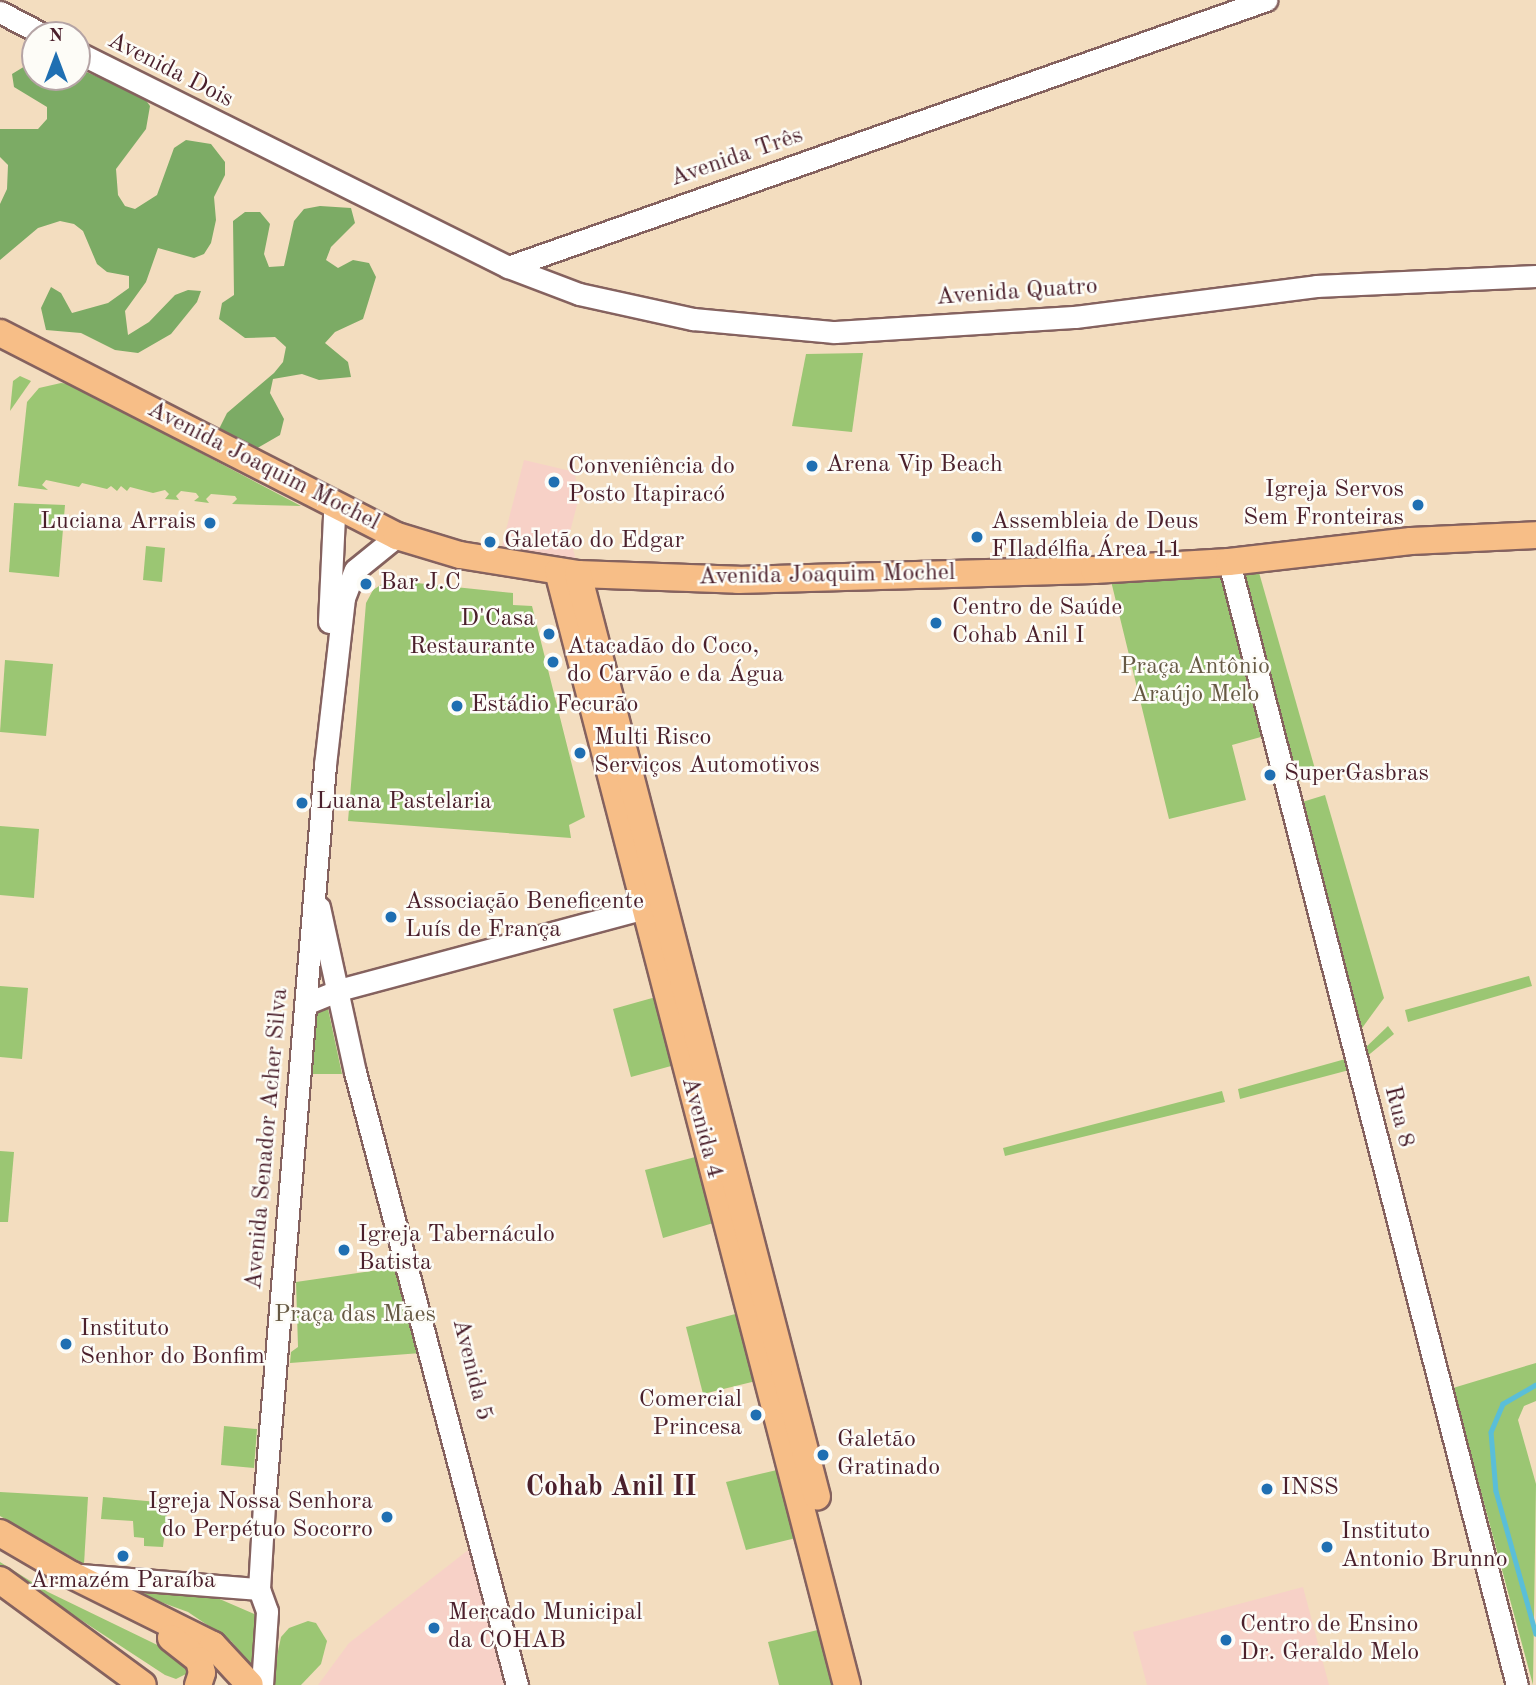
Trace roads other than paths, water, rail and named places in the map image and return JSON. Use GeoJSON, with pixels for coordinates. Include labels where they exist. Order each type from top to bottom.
{"type":"FeatureCollection","features":[{"type":"Feature","properties":{"kind":"main road","name":"Avenida Joaquim Mochel"},"geometry":{"type":"LineString","coordinates":[[0,333],[393,539],[460,555],[565,574],[812,579],[1229,562],[1411,541],[1536,535]]}},
{"type":"Feature","properties":{"kind":"main road","name":"Avenida Joaquim Mochel"},"geometry":{"type":"LineString","coordinates":[[0,344],[337,510]]}},
{"type":"Feature","properties":{"kind":"main road","name":"Avenida 4"},"geometry":{"type":"LineString","coordinates":[[565,574],[827,1574],[847,1685]]}},
{"type":"Feature","properties":{"kind":"main road"},"geometry":{"type":"LineString","coordinates":[[0,1532],[192,1652],[202,1668],[198,1685]]}},
{"type":"Feature","properties":{"kind":"main road","name":"Avenida 4"},"geometry":{"type":"LineString","coordinates":[[827,1574],[866,1685]]}},
{"type":"Feature","properties":{"kind":"main road"},"geometry":{"type":"LineString","coordinates":[[72,1575],[213,1645],[250,1685]]}},
{"type":"Feature","properties":{"kind":"main road"},"geometry":{"type":"LineString","coordinates":[[0,1580],[134,1678],[149,1685]]}},
{"type":"Feature","properties":{"kind":"street","name":"Avenida Três"},"geometry":{"type":"LineString","coordinates":[[508,267],[1266,0]]}},
{"type":"Feature","properties":{"kind":"street"},"geometry":{"type":"LineString","coordinates":[[0,12],[21,23]]}},
{"type":"Feature","properties":{"kind":"street","name":"Avenida Dois"},"geometry":{"type":"LineString","coordinates":[[91,59],[239,136],[508,267]]}},
{"type":"Feature","properties":{"kind":"street","name":"Avenida Quatro"},"geometry":{"type":"LineString","coordinates":[[508,267],[624,306],[763,329],[834,332],[1075,317],[1316,286],[1536,276]]}},
{"type":"Feature","properties":{"kind":"street","name":"Avenida Senador Acher Silva"},"geometry":{"type":"LineString","coordinates":[[325,765],[337,510]]}},
{"type":"Feature","properties":{"kind":"street","name":"Avenida Senador Acher Silva"},"geometry":{"type":"LineString","coordinates":[[262,1685],[267,1611],[259,1589],[314,888],[344,598],[355,569],[393,539]]}},
{"type":"Feature","properties":{"kind":"street","name":"Rua 8"},"geometry":{"type":"LineString","coordinates":[[1229,562],[1517,1685]]}},
{"type":"Feature","properties":{"kind":"street","name":"Avenida 5"},"geometry":{"type":"LineString","coordinates":[[314,888],[339,990],[346,1039],[517,1685]]}},
{"type":"Feature","properties":{"kind":"street"},"geometry":{"type":"LineString","coordinates":[[305,1004],[339,990],[654,906]]}},
{"type":"Feature","properties":{"kind":"street","name":"Avenida 5"},"geometry":{"type":"LineString","coordinates":[[339,990],[353,1016],[526,1685]]}},
{"type":"Feature","properties":{"kind":"street"},"geometry":{"type":"LineString","coordinates":[[72,1575],[259,1589]]}},
{"type":"Feature","properties":{"kind":"street"},"geometry":{"type":"LineString","coordinates":[[167,1581],[225,1594],[267,1611]]}},
{"type":"Feature","properties":{"kind":"waterway"},"geometry":{"type":"LineString","coordinates":[[1536,1385],[1503,1404],[1491,1432],[1496,1491],[1536,1634]]}},
{"type":"Feature","properties":{"kind":"place","name":"Arena Vip Beach"},"geometry":{"type":"Point","coordinates":[812,466]}},
{"type":"Feature","properties":{"kind":"place","name":"Conveniência do Posto Itapiracó"},"geometry":{"type":"Point","coordinates":[554,482]}},
{"type":"Feature","properties":{"kind":"place","name":"Igreja Servos Sem Fronteiras"},"geometry":{"type":"Point","coordinates":[1418,505]}},
{"type":"Feature","properties":{"kind":"place","name":"Luciana Arrais"},"geometry":{"type":"Point","coordinates":[210,523]}},
{"type":"Feature","properties":{"kind":"place","name":"Assembleia de Deus FIladélfia Área 11"},"geometry":{"type":"Point","coordinates":[977,537]}},
{"type":"Feature","properties":{"kind":"place","name":"Galetão do Edgar"},"geometry":{"type":"Point","coordinates":[490,542]}},
{"type":"Feature","properties":{"kind":"place","name":"Bar J.C"},"geometry":{"type":"Point","coordinates":[366,584]}},
{"type":"Feature","properties":{"kind":"place","name":"Centro de Saúde Cohab Anil I"},"geometry":{"type":"Point","coordinates":[936,623]}},
{"type":"Feature","properties":{"kind":"place","name":"D'Casa Restaurante"},"geometry":{"type":"Point","coordinates":[549,634]}},
{"type":"Feature","properties":{"kind":"place","name":"Atacadão do Coco, do Carvão e da Água"},"geometry":{"type":"Point","coordinates":[553,662]}},
{"type":"Feature","properties":{"kind":"place","name":"Estádio Fecurão"},"geometry":{"type":"Point","coordinates":[457,706]}},
{"type":"Feature","properties":{"kind":"place","name":"Multi Risco Serviços Automotivos"},"geometry":{"type":"Point","coordinates":[580,753]}},
{"type":"Feature","properties":{"kind":"place","name":"SuperGasbras"},"geometry":{"type":"Point","coordinates":[1270,775]}},
{"type":"Feature","properties":{"kind":"place","name":"Luana Pastelaria"},"geometry":{"type":"Point","coordinates":[302,803]}},
{"type":"Feature","properties":{"kind":"place","name":"Associação Beneficente Luís de França"},"geometry":{"type":"Point","coordinates":[391,917]}},
{"type":"Feature","properties":{"kind":"place","name":"Igreja Tabernáculo Batista"},"geometry":{"type":"Point","coordinates":[344,1250]}},
{"type":"Feature","properties":{"kind":"place","name":"Instituto Senhor do Bonfim"},"geometry":{"type":"Point","coordinates":[66,1344]}},
{"type":"Feature","properties":{"kind":"place","name":"Comercial Princesa"},"geometry":{"type":"Point","coordinates":[756,1415]}},
{"type":"Feature","properties":{"kind":"place","name":"Galetão Gratinado"},"geometry":{"type":"Point","coordinates":[823,1455]}},
{"type":"Feature","properties":{"kind":"place","name":"INSS"},"geometry":{"type":"Point","coordinates":[1267,1489]}},
{"type":"Feature","properties":{"kind":"place","name":"Igreja Nossa Senhora do Perpétuo Socorro"},"geometry":{"type":"Point","coordinates":[387,1517]}},
{"type":"Feature","properties":{"kind":"place","name":"Instituto Antonio Brunno"},"geometry":{"type":"Point","coordinates":[1327,1547]}},
{"type":"Feature","properties":{"kind":"place","name":"Armazém Paraíba"},"geometry":{"type":"Point","coordinates":[123,1556]}},
{"type":"Feature","properties":{"kind":"place","name":"Mercado Municipal da COHAB"},"geometry":{"type":"Point","coordinates":[434,1628]}},
{"type":"Feature","properties":{"kind":"place","name":"Centro de Ensino Dr. Geraldo Melo"},"geometry":{"type":"Point","coordinates":[1226,1640]}},
{"type":"Feature","properties":{"kind":"district","name":"Cohab Anil II"},"geometry":{"type":"Point","coordinates":[611,1488]}},
{"type":"Feature","properties":{"kind":"park label","name":"Praça Antônio Araújo Melo"},"geometry":{"type":"Point","coordinates":[1195,682]}},
{"type":"Feature","properties":{"kind":"park label","name":"Praça das Mães"},"geometry":{"type":"Point","coordinates":[355,1316]}}]}
